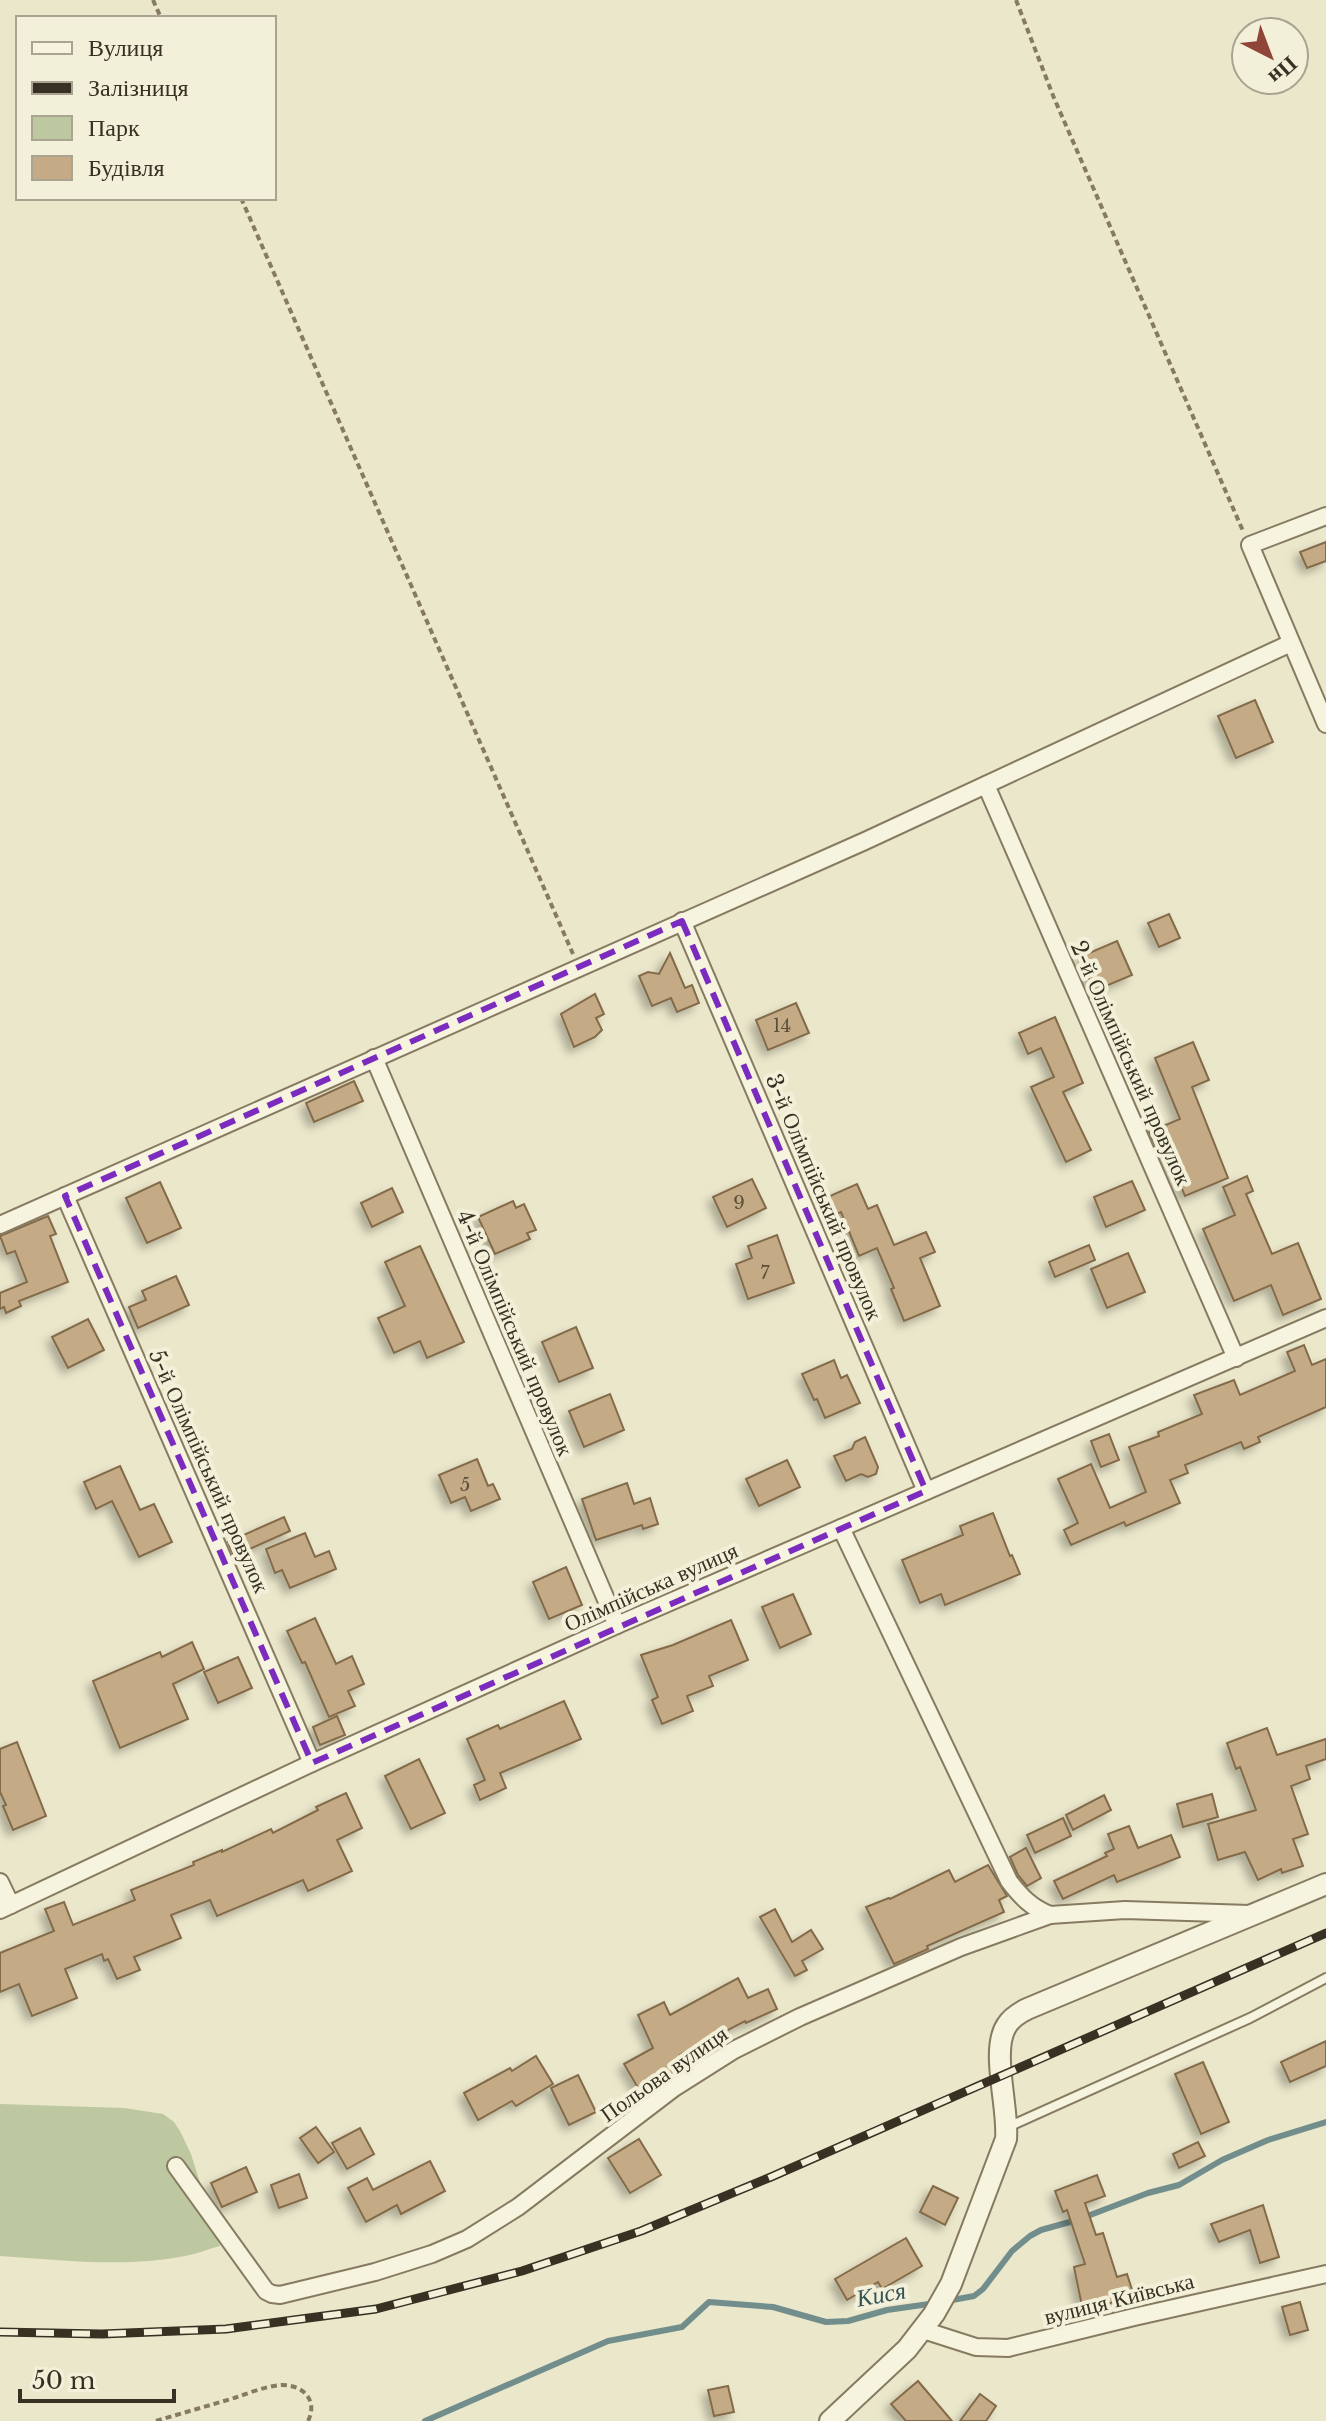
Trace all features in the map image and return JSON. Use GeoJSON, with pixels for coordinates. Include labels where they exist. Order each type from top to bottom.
{"type":"FeatureCollection","features":[{"type":"Feature","properties":{"kind":"street"},"geometry":{"type":"LineString","coordinates":[[1325,719],[1250,545],[1326,516]]}},
{"type":"Feature","properties":{"kind":"street"},"geometry":{"type":"LineString","coordinates":[[0,1225],[986,785],[1291,643]]}},
{"type":"Feature","properties":{"kind":"street","name":"2-й Олімпійський провулок"},"geometry":{"type":"LineString","coordinates":[[986,785],[1236,1358]]}},
{"type":"Feature","properties":{"kind":"street","name":"3-й Олімпійський провулок"},"geometry":{"type":"LineString","coordinates":[[682,921],[926,1491]]}},
{"type":"Feature","properties":{"kind":"street","name":"4-й Олімпійський провулок"},"geometry":{"type":"LineString","coordinates":[[374,1058],[617,1625]]}},
{"type":"Feature","properties":{"kind":"street","name":"5-й Олімпійський провулок"},"geometry":{"type":"LineString","coordinates":[[65,1196],[312,1763]]}},
{"type":"Feature","properties":{"kind":"street","name":"Олімпійська вулиця"},"geometry":{"type":"LineString","coordinates":[[5,1908],[312,1763],[617,1625],[1326,1318]]}},
{"type":"Feature","properties":{"kind":"street"},"geometry":{"type":"LineString","coordinates":[[841,1528],[1009,1881],[1035,1909],[1050,1915]]}},
{"type":"Feature","properties":{"kind":"street"},"geometry":{"type":"LineString","coordinates":[[0,1882],[5,1908]]}},
{"type":"Feature","properties":{"kind":"street"},"geometry":{"type":"LineString","coordinates":[[830,2421],[907,2349],[929,2322],[951,2284],[1006,2139],[1000,2042],[1005,2027],[1016,2015],[1326,1884]]}},
{"type":"Feature","properties":{"kind":"street","name":"Польова вулиця"},"geometry":{"type":"LineString","coordinates":[[176,2166],[268,2293],[280,2295],[375,2272],[442,2250],[482,2230],[564,2173],[674,2088],[734,2050],[800,2017],[961,1947],[1050,1915],[1125,1910],[1255,1914]]}},
{"type":"Feature","properties":{"kind":"street","name":"вулиця Київська"},"geometry":{"type":"LineString","coordinates":[[929,2322],[976,2347],[1008,2348],[1326,2274]]}},
{"type":"Feature","properties":{"kind":"lane"},"geometry":{"type":"LineString","coordinates":[[1007,2128],[1250,2018],[1326,1978]]}},
{"type":"Feature","properties":{"kind":"path"},"geometry":{"type":"LineString","coordinates":[[1016,0],[1054,98],[1250,545]]}},
{"type":"Feature","properties":{"kind":"path"},"geometry":{"type":"LineString","coordinates":[[242,200],[579,967]]}},
{"type":"Feature","properties":{"kind":"path"},"geometry":{"type":"LineString","coordinates":[[156,2421],[283,2385],[300,2388],[307,2394],[312,2408],[308,2421]]}},
{"type":"Feature","properties":{"kind":"highlighted area"},"geometry":{"type":"Polygon","coordinates":[[[682,921],[926,1491],[312,1763],[65,1196],[682,921]]]}},
{"type":"Feature","properties":{"kind":"green space"},"geometry":{"type":"Polygon","coordinates":[[[0,2104],[124,2108],[163,2114],[174,2122],[191,2154],[220,2246],[185,2256],[139,2262],[0,2256],[0,2104]]]}},
{"type":"Feature","properties":{"kind":"building"},"geometry":{"type":"Polygon","coordinates":[[[1326,542],[1326,561],[1307,568],[1300,552],[1326,542]]]}},
{"type":"Feature","properties":{"kind":"building"},"geometry":{"type":"Polygon","coordinates":[[[1255,700],[1273,742],[1236,758],[1218,716],[1255,700]]]}},
{"type":"Feature","properties":{"kind":"building"},"geometry":{"type":"Polygon","coordinates":[[[1169,914],[1180,938],[1159,947],[1148,923],[1169,914]]]}},
{"type":"Feature","properties":{"kind":"building"},"geometry":{"type":"Polygon","coordinates":[[[1117,941],[1132,975],[1094,991],[1080,957],[1117,941]]]}},
{"type":"Feature","properties":{"kind":"building"},"geometry":{"type":"Polygon","coordinates":[[[670,953],[685,988],[692,985],[699,1003],[677,1012],[671,998],[652,1006],[639,976],[648,972],[659,974],[670,953]]]}},
{"type":"Feature","properties":{"kind":"building"},"geometry":{"type":"Polygon","coordinates":[[[595,994],[604,1014],[596,1018],[602,1030],[574,1047],[561,1014],[595,994]]]}},
{"type":"Feature","properties":{"kind":"building"},"geometry":{"type":"Polygon","coordinates":[[[796,1003],[809,1033],[768,1050],[756,1020],[796,1003]]]}},
{"type":"Feature","properties":{"kind":"building"},"geometry":{"type":"Polygon","coordinates":[[[1055,1017],[1083,1083],[1063,1092],[1091,1150],[1066,1162],[1031,1087],[1054,1077],[1041,1048],[1028,1054],[1019,1033],[1055,1017]]]}},
{"type":"Feature","properties":{"kind":"building"},"geometry":{"type":"Polygon","coordinates":[[[1193,1042],[1209,1080],[1192,1087],[1228,1178],[1185,1196],[1163,1144],[1156,1147],[1149,1132],[1180,1119],[1155,1058],[1193,1042]]]}},
{"type":"Feature","properties":{"kind":"building"},"geometry":{"type":"Polygon","coordinates":[[[354,1081],[363,1101],[314,1122],[306,1103],[354,1081]]]}},
{"type":"Feature","properties":{"kind":"building"},"geometry":{"type":"Polygon","coordinates":[[[1247,1176],[1253,1191],[1246,1194],[1272,1254],[1298,1243],[1321,1299],[1283,1315],[1271,1285],[1234,1301],[1203,1229],[1235,1215],[1223,1187],[1247,1176]]]}},
{"type":"Feature","properties":{"kind":"building"},"geometry":{"type":"Polygon","coordinates":[[[752,1179],[766,1208],[727,1227],[713,1197],[752,1179]]]}},
{"type":"Feature","properties":{"kind":"building"},"geometry":{"type":"Polygon","coordinates":[[[1132,1181],[1145,1210],[1106,1227],[1094,1197],[1132,1181]]]}},
{"type":"Feature","properties":{"kind":"building"},"geometry":{"type":"Polygon","coordinates":[[[160,1182],[181,1228],[147,1243],[126,1198],[160,1182]]]}},
{"type":"Feature","properties":{"kind":"building"},"geometry":{"type":"Polygon","coordinates":[[[857,1184],[868,1209],[877,1205],[894,1245],[926,1232],[935,1252],[920,1258],[940,1306],[904,1321],[877,1248],[859,1256],[841,1212],[829,1217],[821,1200],[857,1184]]]}},
{"type":"Feature","properties":{"kind":"building"},"geometry":{"type":"Polygon","coordinates":[[[392,1188],[403,1212],[372,1227],[361,1203],[392,1188]]]}},
{"type":"Feature","properties":{"kind":"building"},"geometry":{"type":"Polygon","coordinates":[[[513,1201],[516,1208],[524,1204],[536,1230],[527,1233],[530,1239],[495,1254],[478,1217],[513,1201]]]}},
{"type":"Feature","properties":{"kind":"building"},"geometry":{"type":"Polygon","coordinates":[[[48,1216],[56,1234],[50,1236],[68,1282],[19,1301],[21,1306],[6,1313],[4,1307],[0,1309],[0,1293],[27,1282],[15,1251],[7,1254],[0,1236],[48,1216]]]}},
{"type":"Feature","properties":{"kind":"building"},"geometry":{"type":"Polygon","coordinates":[[[777,1235],[794,1283],[748,1299],[736,1264],[752,1258],[748,1246],[777,1235]]]}},
{"type":"Feature","properties":{"kind":"building"},"geometry":{"type":"Polygon","coordinates":[[[1089,1245],[1095,1260],[1055,1277],[1049,1262],[1089,1245]]]}},
{"type":"Feature","properties":{"kind":"building"},"geometry":{"type":"Polygon","coordinates":[[[420,1246],[464,1342],[427,1358],[420,1341],[394,1353],[378,1318],[405,1306],[385,1262],[420,1246]]]}},
{"type":"Feature","properties":{"kind":"building"},"geometry":{"type":"Polygon","coordinates":[[[1128,1253],[1145,1292],[1107,1308],[1091,1269],[1128,1253]]]}},
{"type":"Feature","properties":{"kind":"building"},"geometry":{"type":"Polygon","coordinates":[[[176,1276],[189,1305],[138,1328],[129,1307],[146,1300],[142,1291],[176,1276]]]}},
{"type":"Feature","properties":{"kind":"building"},"geometry":{"type":"Polygon","coordinates":[[[88,1319],[104,1350],[68,1368],[52,1337],[88,1319]]]}},
{"type":"Feature","properties":{"kind":"building"},"geometry":{"type":"Polygon","coordinates":[[[576,1327],[593,1368],[559,1382],[542,1342],[576,1327]]]}},
{"type":"Feature","properties":{"kind":"building"},"geometry":{"type":"Polygon","coordinates":[[[1304,1345],[1312,1365],[1326,1359],[1326,1407],[1258,1437],[1260,1442],[1244,1449],[1241,1442],[1185,1465],[1188,1473],[1170,1480],[1180,1503],[1126,1526],[1124,1522],[1071,1545],[1064,1530],[1078,1523],[1058,1479],[1091,1464],[1110,1508],[1146,1492],[1129,1447],[1202,1414],[1194,1395],[1234,1380],[1240,1395],[1295,1371],[1287,1352],[1304,1345]]]}},
{"type":"Feature","properties":{"kind":"building"},"geometry":{"type":"Polygon","coordinates":[[[834,1360],[841,1378],[847,1375],[860,1403],[825,1418],[802,1374],[834,1360]]]}},
{"type":"Feature","properties":{"kind":"building"},"geometry":{"type":"Polygon","coordinates":[[[610,1394],[624,1430],[584,1447],[569,1411],[610,1394]]]}},
{"type":"Feature","properties":{"kind":"building"},"geometry":{"type":"Polygon","coordinates":[[[1109,1434],[1119,1460],[1101,1467],[1091,1441],[1109,1434]]]}},
{"type":"Feature","properties":{"kind":"building"},"geometry":{"type":"Polygon","coordinates":[[[865,1437],[878,1467],[876,1474],[868,1477],[861,1474],[846,1481],[834,1456],[852,1449],[855,1442],[865,1437]]]}},
{"type":"Feature","properties":{"kind":"building"},"geometry":{"type":"Polygon","coordinates":[[[477,1459],[488,1486],[493,1484],[500,1499],[471,1511],[465,1497],[451,1503],[439,1475],[477,1459]]]}},
{"type":"Feature","properties":{"kind":"building"},"geometry":{"type":"Polygon","coordinates":[[[787,1460],[800,1487],[759,1506],[746,1479],[787,1460]]]}},
{"type":"Feature","properties":{"kind":"building"},"geometry":{"type":"Polygon","coordinates":[[[120,1466],[140,1510],[154,1504],[172,1542],[139,1557],[112,1501],[96,1509],[84,1482],[120,1466]]]}},
{"type":"Feature","properties":{"kind":"building"},"geometry":{"type":"Polygon","coordinates":[[[627,1483],[634,1504],[650,1498],[658,1524],[643,1529],[642,1525],[596,1540],[582,1499],[627,1483]]]}},
{"type":"Feature","properties":{"kind":"building"},"geometry":{"type":"Polygon","coordinates":[[[993,1513],[1020,1574],[945,1605],[941,1594],[920,1603],[902,1560],[963,1535],[960,1526],[993,1513]]]}},
{"type":"Feature","properties":{"kind":"building"},"geometry":{"type":"Polygon","coordinates":[[[284,1517],[290,1531],[234,1556],[228,1542],[284,1517]]]}},
{"type":"Feature","properties":{"kind":"building"},"geometry":{"type":"Polygon","coordinates":[[[305,1533],[315,1557],[329,1551],[336,1569],[290,1588],[282,1570],[275,1573],[266,1549],[305,1533]]]}},
{"type":"Feature","properties":{"kind":"building"},"geometry":{"type":"Polygon","coordinates":[[[566,1567],[582,1605],[549,1619],[533,1582],[566,1567]]]}},
{"type":"Feature","properties":{"kind":"building"},"geometry":{"type":"Polygon","coordinates":[[[793,1594],[811,1634],[780,1648],[762,1607],[793,1594]]]}},
{"type":"Feature","properties":{"kind":"building"},"geometry":{"type":"Polygon","coordinates":[[[315,1618],[336,1664],[352,1656],[364,1684],[348,1691],[355,1706],[329,1717],[305,1662],[302,1663],[287,1631],[315,1618]]]}},
{"type":"Feature","properties":{"kind":"building"},"geometry":{"type":"Polygon","coordinates":[[[731,1620],[748,1660],[709,1676],[713,1686],[687,1696],[693,1711],[662,1724],[652,1700],[658,1697],[641,1655],[731,1620]]]}},
{"type":"Feature","properties":{"kind":"building"},"geometry":{"type":"Polygon","coordinates":[[[192,1642],[204,1669],[173,1684],[188,1719],[120,1748],[93,1681],[160,1652],[162,1657],[192,1642]]]}},
{"type":"Feature","properties":{"kind":"building"},"geometry":{"type":"Polygon","coordinates":[[[238,1657],[252,1688],[218,1703],[204,1672],[238,1657]]]}},
{"type":"Feature","properties":{"kind":"building"},"geometry":{"type":"Polygon","coordinates":[[[564,1701],[581,1739],[500,1773],[506,1788],[480,1800],[474,1785],[485,1780],[467,1739],[498,1725],[500,1729],[564,1701]]]}},
{"type":"Feature","properties":{"kind":"building"},"geometry":{"type":"Polygon","coordinates":[[[337,1716],[345,1735],[320,1745],[313,1727],[337,1716]]]}},
{"type":"Feature","properties":{"kind":"building"},"geometry":{"type":"Polygon","coordinates":[[[1267,1728],[1277,1755],[1326,1739],[1326,1759],[1306,1766],[1310,1779],[1291,1786],[1308,1834],[1293,1839],[1303,1866],[1282,1873],[1281,1869],[1258,1880],[1245,1852],[1218,1860],[1208,1824],[1256,1810],[1227,1743],[1267,1728]]]}},
{"type":"Feature","properties":{"kind":"building"},"geometry":{"type":"Polygon","coordinates":[[[17,1742],[46,1816],[13,1830],[0,1792],[0,1749],[17,1742]]]}},
{"type":"Feature","properties":{"kind":"building"},"geometry":{"type":"Polygon","coordinates":[[[419,1759],[445,1813],[411,1829],[385,1776],[419,1759]]]}},
{"type":"Feature","properties":{"kind":"building"},"geometry":{"type":"Polygon","coordinates":[[[346,1793],[362,1828],[337,1840],[352,1871],[308,1891],[303,1880],[217,1916],[210,1900],[171,1915],[181,1938],[134,1957],[140,1970],[117,1979],[108,1959],[104,1961],[102,1954],[65,1969],[77,1998],[32,2016],[19,1984],[0,1992],[0,1953],[54,1931],[45,1909],[64,1902],[73,1925],[135,1900],[131,1890],[271,1829],[273,1833],[346,1793]]]}},
{"type":"Feature","properties":{"kind":"building"},"geometry":{"type":"Polygon","coordinates":[[[1212,1794],[1218,1817],[1183,1827],[1177,1804],[1212,1794]]]}},
{"type":"Feature","properties":{"kind":"building"},"geometry":{"type":"Polygon","coordinates":[[[1104,1795],[1111,1810],[1073,1830],[1066,1815],[1104,1795]]]}},
{"type":"Feature","properties":{"kind":"building"},"geometry":{"type":"Polygon","coordinates":[[[1063,1818],[1071,1836],[1035,1853],[1027,1835],[1063,1818]]]}},
{"type":"Feature","properties":{"kind":"building"},"geometry":{"type":"Polygon","coordinates":[[[1129,1826],[1138,1848],[1171,1835],[1180,1857],[1117,1882],[1114,1875],[1063,1899],[1054,1881],[1107,1856],[1105,1853],[1114,1849],[1108,1834],[1129,1826]]]}},
{"type":"Feature","properties":{"kind":"building"},"geometry":{"type":"Polygon","coordinates":[[[1026,1848],[1041,1878],[1027,1886],[1010,1857],[1026,1848]]]}},
{"type":"Feature","properties":{"kind":"building"},"geometry":{"type":"Polygon","coordinates":[[[988,1865],[1007,1896],[999,1900],[1004,1912],[894,1964],[866,1907],[890,1899],[949,1870],[955,1882],[988,1865]]]}},
{"type":"Feature","properties":{"kind":"building"},"geometry":{"type":"Polygon","coordinates":[[[775,1909],[792,1942],[811,1930],[823,1949],[802,1961],[807,1970],[795,1976],[760,1917],[775,1909]]]}},
{"type":"Feature","properties":{"kind":"building"},"geometry":{"type":"Polygon","coordinates":[[[738,1978],[748,1998],[768,1989],[777,2009],[745,2021],[680,2055],[686,2067],[641,2093],[624,2064],[653,2048],[638,2015],[664,2002],[670,2015],[738,1978]]]}},
{"type":"Feature","properties":{"kind":"building"},"geometry":{"type":"Polygon","coordinates":[[[1326,2041],[1326,2066],[1290,2082],[1281,2062],[1326,2041]]]}},
{"type":"Feature","properties":{"kind":"building"},"geometry":{"type":"Polygon","coordinates":[[[536,2056],[553,2084],[516,2106],[512,2101],[478,2120],[464,2093],[536,2056]]]}},
{"type":"Feature","properties":{"kind":"building"},"geometry":{"type":"Polygon","coordinates":[[[1203,2062],[1229,2122],[1201,2134],[1175,2074],[1203,2062]]]}},
{"type":"Feature","properties":{"kind":"building"},"geometry":{"type":"Polygon","coordinates":[[[578,2075],[596,2112],[569,2125],[551,2088],[578,2075]]]}},
{"type":"Feature","properties":{"kind":"building"},"geometry":{"type":"Polygon","coordinates":[[[316,2127],[334,2152],[318,2163],[300,2138],[316,2127]]]}},
{"type":"Feature","properties":{"kind":"building"},"geometry":{"type":"Polygon","coordinates":[[[360,2128],[374,2154],[347,2169],[332,2143],[360,2128]]]}},
{"type":"Feature","properties":{"kind":"building"},"geometry":{"type":"Polygon","coordinates":[[[639,2139],[661,2175],[630,2193],[608,2158],[639,2139]]]}},
{"type":"Feature","properties":{"kind":"building"},"geometry":{"type":"Polygon","coordinates":[[[1198,2142],[1205,2156],[1179,2168],[1173,2154],[1198,2142]]]}},
{"type":"Feature","properties":{"kind":"building"},"geometry":{"type":"Polygon","coordinates":[[[430,2161],[445,2191],[401,2214],[397,2205],[366,2222],[348,2188],[367,2178],[373,2190],[430,2161]]]}},
{"type":"Feature","properties":{"kind":"building"},"geometry":{"type":"Polygon","coordinates":[[[246,2167],[257,2192],[222,2207],[211,2183],[246,2167]]]}},
{"type":"Feature","properties":{"kind":"building"},"geometry":{"type":"Polygon","coordinates":[[[299,2174],[307,2198],[279,2208],[271,2185],[299,2174]]]}},
{"type":"Feature","properties":{"kind":"building"},"geometry":{"type":"Polygon","coordinates":[[[1097,2175],[1105,2196],[1085,2203],[1096,2235],[1103,2233],[1117,2277],[1127,2274],[1134,2296],[1083,2311],[1074,2267],[1085,2264],[1067,2210],[1063,2212],[1055,2191],[1097,2175]]]}},
{"type":"Feature","properties":{"kind":"building"},"geometry":{"type":"Polygon","coordinates":[[[933,2186],[958,2198],[945,2225],[920,2212],[933,2186]]]}},
{"type":"Feature","properties":{"kind":"building"},"geometry":{"type":"Polygon","coordinates":[[[1263,2205],[1279,2257],[1260,2263],[1250,2230],[1219,2242],[1211,2224],[1263,2205]]]}},
{"type":"Feature","properties":{"kind":"building"},"geometry":{"type":"Polygon","coordinates":[[[906,2238],[922,2266],[882,2289],[878,2282],[847,2300],[835,2279],[906,2238]]]}},
{"type":"Feature","properties":{"kind":"building"},"geometry":{"type":"Polygon","coordinates":[[[1300,2302],[1308,2330],[1290,2335],[1282,2307],[1300,2302]]]}},
{"type":"Feature","properties":{"kind":"building"},"geometry":{"type":"Polygon","coordinates":[[[918,2381],[952,2421],[906,2421],[891,2404],[918,2381]]]}},
{"type":"Feature","properties":{"kind":"building"},"geometry":{"type":"Polygon","coordinates":[[[728,2386],[734,2412],[714,2416],[708,2390],[728,2386]]]}},
{"type":"Feature","properties":{"kind":"building"},"geometry":{"type":"Polygon","coordinates":[[[980,2394],[996,2406],[986,2421],[960,2421],[980,2394]]]}},
{"type":"Feature","properties":{"kind":"waterway","name":"Кися"},"geometry":{"type":"LineString","coordinates":[[947,2301],[974,2296],[1012,2251],[1041,2230],[1179,2185],[1222,2160],[1268,2140],[1326,2122]]}},
{"type":"Feature","properties":{"kind":"waterway","name":"Кися"},"geometry":{"type":"LineString","coordinates":[[425,2421],[608,2341],[682,2327],[709,2302],[773,2307],[826,2322],[848,2321],[887,2310],[936,2303]]}},
{"type":"Feature","properties":{"kind":"railway"},"geometry":{"type":"LineString","coordinates":[[0,2332],[102,2334],[226,2329],[376,2309],[522,2271],[641,2231],[771,2177],[1326,1933]]}}]}
